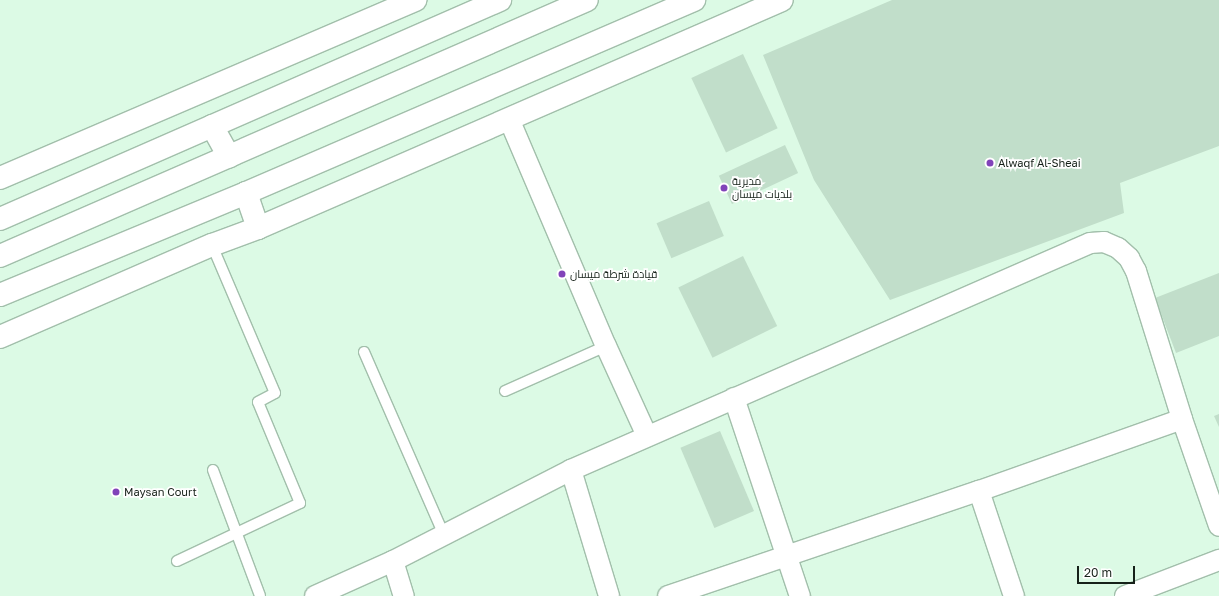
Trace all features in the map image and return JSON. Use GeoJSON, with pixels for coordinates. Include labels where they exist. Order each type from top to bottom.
{"type":"FeatureCollection","features":[{"type":"Feature","properties":{"kind":"street"},"geometry":{"type":"LineString","coordinates":[[0,178],[382,7],[416,0]]}},
{"type":"Feature","properties":{"kind":"street"},"geometry":{"type":"LineString","coordinates":[[0,256],[587,0]]}},
{"type":"Feature","properties":{"kind":"street"},"geometry":{"type":"LineString","coordinates":[[0,295],[246,193],[694,0]]}},
{"type":"Feature","properties":{"kind":"street"},"geometry":{"type":"LineString","coordinates":[[0,337],[212,245],[258,228],[782,0]]}},
{"type":"Feature","properties":{"kind":"street"},"geometry":{"type":"LineString","coordinates":[[0,219],[487,3]]}},
{"type":"Feature","properties":{"kind":"street"},"geometry":{"type":"LineString","coordinates":[[509,119],[606,346],[647,436]]}},
{"type":"Feature","properties":{"kind":"street"},"geometry":{"type":"LineString","coordinates":[[212,126],[229,157]]}},
{"type":"Feature","properties":{"kind":"street"},"geometry":{"type":"LineString","coordinates":[[246,193],[258,228]]}},
{"type":"Feature","properties":{"kind":"street"},"geometry":{"type":"LineString","coordinates":[[315,596],[393,561],[571,470],[1090,243],[1104,242],[1118,248],[1129,258],[1136,271],[1182,419],[1219,526]]}},
{"type":"Feature","properties":{"kind":"street"},"geometry":{"type":"LineString","coordinates":[[734,398],[800,596]]}},
{"type":"Feature","properties":{"kind":"street"},"geometry":{"type":"LineString","coordinates":[[668,596],[979,491],[1182,419]]}},
{"type":"Feature","properties":{"kind":"street"},"geometry":{"type":"LineString","coordinates":[[571,470],[609,596]]}},
{"type":"Feature","properties":{"kind":"street"},"geometry":{"type":"LineString","coordinates":[[979,491],[1014,596]]}},
{"type":"Feature","properties":{"kind":"street"},"geometry":{"type":"LineString","coordinates":[[1125,596],[1219,560]]}},
{"type":"Feature","properties":{"kind":"street"},"geometry":{"type":"LineString","coordinates":[[393,561],[404,596]]}},
{"type":"Feature","properties":{"kind":"lane"},"geometry":{"type":"LineString","coordinates":[[177,561],[300,503],[258,402],[275,393],[212,245]]}},
{"type":"Feature","properties":{"kind":"lane"},"geometry":{"type":"LineString","coordinates":[[505,391],[606,346]]}},
{"type":"Feature","properties":{"kind":"lane"},"geometry":{"type":"LineString","coordinates":[[364,352],[444,535]]}},
{"type":"Feature","properties":{"kind":"lane"},"geometry":{"type":"LineString","coordinates":[[213,470],[235,533],[260,596]]}},
{"type":"Feature","properties":{"kind":"building","name":"Alwaqf Al-Sheai"},"geometry":{"type":"Polygon","coordinates":[[[892,0],[1219,0],[1219,146],[1120,183],[1124,213],[890,300],[814,180],[763,55],[892,0]]]}},
{"type":"Feature","properties":{"kind":"building"},"geometry":{"type":"Polygon","coordinates":[[[743,54],[778,128],[726,152],[691,78],[743,54]]]}},
{"type":"Feature","properties":{"kind":"building"},"geometry":{"type":"Polygon","coordinates":[[[785,145],[798,173],[732,204],[719,176],[785,145]]]}},
{"type":"Feature","properties":{"kind":"building"},"geometry":{"type":"Polygon","coordinates":[[[709,201],[724,236],[671,258],[657,223],[709,201]]]}},
{"type":"Feature","properties":{"kind":"building"},"geometry":{"type":"Polygon","coordinates":[[[743,256],[777,326],[712,358],[678,288],[743,256]]]}},
{"type":"Feature","properties":{"kind":"building"},"geometry":{"type":"Polygon","coordinates":[[[1219,273],[1219,336],[1176,353],[1155,298],[1219,273]]]}},
{"type":"Feature","properties":{"kind":"building"},"geometry":{"type":"Polygon","coordinates":[[[1219,414],[1219,427],[1214,416],[1219,414]]]}},
{"type":"Feature","properties":{"kind":"building"},"geometry":{"type":"Polygon","coordinates":[[[720,431],[754,511],[714,528],[680,448],[720,431]]]}},
{"type":"Feature","properties":{"kind":"place","name":"Alwaqf Al-Sheai"},"geometry":{"type":"Point","coordinates":[990,163]}},
{"type":"Feature","properties":{"kind":"place","name":"مديرية بلديات ميسان"},"geometry":{"type":"Point","coordinates":[724,188]}},
{"type":"Feature","properties":{"kind":"place","name":"قيادة شرطة ميسان"},"geometry":{"type":"Point","coordinates":[562,274]}},
{"type":"Feature","properties":{"kind":"place","name":"Maysan Court"},"geometry":{"type":"Point","coordinates":[116,492]}}]}
